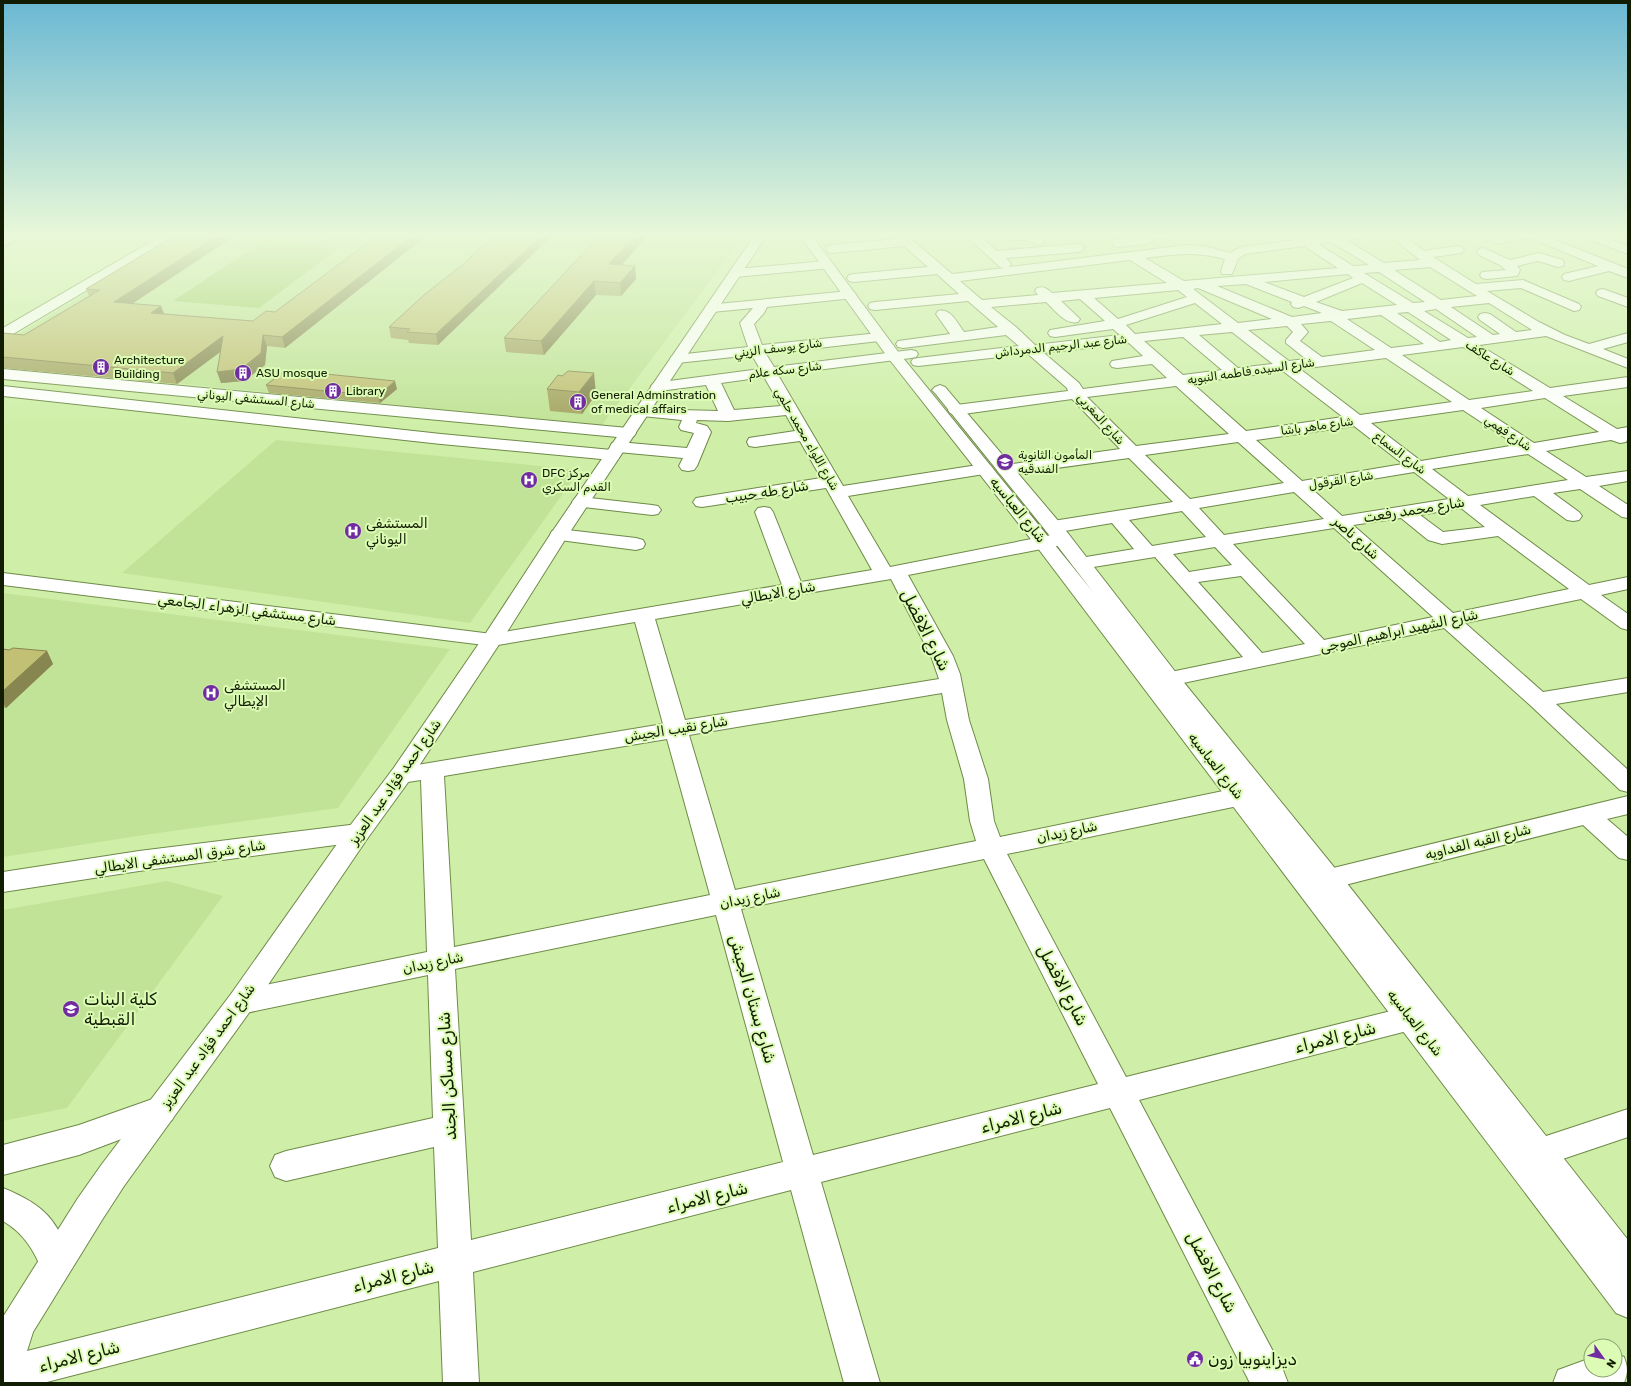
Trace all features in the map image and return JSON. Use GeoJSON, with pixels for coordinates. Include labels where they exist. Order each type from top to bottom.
{"type":"FeatureCollection","features":[{"type":"Feature","properties":{"kind":"street"},"geometry":{"type":"LineString","coordinates":[[3,334],[64,298]]}},
{"type":"Feature","properties":{"kind":"street","name":"شارع احمد فؤاد عبد العزيز"},"geometry":{"type":"LineString","coordinates":[[3,1372],[18,1324],[56,1262],[113,1175],[241,1002],[358,833],[401,775],[492,640],[559,535],[719,298]]}},
{"type":"Feature","properties":{"kind":"street"},"geometry":{"type":"LineString","coordinates":[[712,308],[761,304],[794,298]]}},
{"type":"Feature","properties":{"kind":"street","name":"شارع العباسيه"},"geometry":{"type":"LineString","coordinates":[[857,298],[879,336],[906,354],[956,410],[995,470]]}},
{"type":"Feature","properties":{"kind":"street","name":"شارع العباسيه"},"geometry":{"type":"LineString","coordinates":[[864,298],[875,306],[906,354],[995,470],[1053,536],[1249,794],[1329,879],[1628,1267]]}},
{"type":"Feature","properties":{"kind":"street","name":"شارع المغربي"},"geometry":{"type":"LineString","coordinates":[[973,298],[1028,338],[1074,386],[1077,394],[1084,404],[1186,505],[1319,647]]}},
{"type":"Feature","properties":{"kind":"street"},"geometry":{"type":"LineString","coordinates":[[875,306],[1032,298]]}},
{"type":"Feature","properties":{"kind":"street"},"geometry":{"type":"LineString","coordinates":[[1049,298],[1073,319]]}},
{"type":"Feature","properties":{"kind":"street","name":"شارع ناصر"},"geometry":{"type":"LineString","coordinates":[[1103,298],[1124,314],[1133,339],[1538,700],[1628,784]]}},
{"type":"Feature","properties":{"kind":"street"},"geometry":{"type":"LineString","coordinates":[[1113,298],[1124,314]]}},
{"type":"Feature","properties":{"kind":"street"},"geometry":{"type":"LineString","coordinates":[[1165,298],[1178,304]]}},
{"type":"Feature","properties":{"kind":"street"},"geometry":{"type":"LineString","coordinates":[[906,354],[960,337],[1028,338],[1124,314],[1178,304],[1184,298]]}},
{"type":"Feature","properties":{"kind":"street","name":"شارع السماع"},"geometry":{"type":"LineString","coordinates":[[1205,298],[1214,311],[1501,530],[1628,624]]}},
{"type":"Feature","properties":{"kind":"street"},"geometry":{"type":"LineString","coordinates":[[1233,298],[1290,321],[1301,332],[1293,340],[1293,343],[1319,362]]}},
{"type":"Feature","properties":{"kind":"street"},"geometry":{"type":"LineString","coordinates":[[1292,298],[1339,316]]}},
{"type":"Feature","properties":{"kind":"street"},"geometry":{"type":"LineString","coordinates":[[1272,314],[1315,298]]}},
{"type":"Feature","properties":{"kind":"street","name":"شارع عاكف"},"geometry":{"type":"LineString","coordinates":[[1395,298],[1548,394],[1624,436]]}},
{"type":"Feature","properties":{"kind":"street"},"geometry":{"type":"LineString","coordinates":[[1428,298],[1490,339]]}},
{"type":"Feature","properties":{"kind":"street"},"geometry":{"type":"LineString","coordinates":[[1553,298],[1574,307]]}},
{"type":"Feature","properties":{"kind":"street"},"geometry":{"type":"LineString","coordinates":[[1615,298],[1628,303]]}},
{"type":"Feature","properties":{"kind":"street"},"geometry":{"type":"LineString","coordinates":[[1491,299],[1546,332],[1628,364]]}},
{"type":"Feature","properties":{"kind":"street","name":"شارع عبد الرحيم الدمرداش"},"geometry":{"type":"LineString","coordinates":[[906,354],[1028,338],[1133,339],[1491,299]]}},
{"type":"Feature","properties":{"kind":"street"},"geometry":{"type":"LineString","coordinates":[[1214,311],[1242,301]]}},
{"type":"Feature","properties":{"kind":"street","name":"شارع اللواء محمد حلمي"},"geometry":{"type":"LineString","coordinates":[[761,304],[759,310],[747,323],[757,351],[834,487],[890,573]]}},
{"type":"Feature","properties":{"kind":"street"},"geometry":{"type":"LineString","coordinates":[[1384,311],[1437,346]]}},
{"type":"Feature","properties":{"kind":"street"},"geometry":{"type":"LineString","coordinates":[[942,314],[960,337]]}},
{"type":"Feature","properties":{"kind":"street","name":"شارع فهمي"},"geometry":{"type":"LineString","coordinates":[[1339,316],[1384,338],[1467,405],[1628,513]]}},
{"type":"Feature","properties":{"kind":"street"},"geometry":{"type":"LineString","coordinates":[[1485,317],[1513,336]]}},
{"type":"Feature","properties":{"kind":"street"},"geometry":{"type":"LineString","coordinates":[[1384,338],[1408,327]]}},
{"type":"Feature","properties":{"kind":"street","name":"شارع السيده فاطمه النبويه"},"geometry":{"type":"LineString","coordinates":[[956,410],[1319,362],[1384,338],[1437,346],[1546,332]]}},
{"type":"Feature","properties":{"kind":"street"},"geometry":{"type":"LineString","coordinates":[[1187,333],[1235,373]]}},
{"type":"Feature","properties":{"kind":"street","name":"شارع يوسف الزيني"},"geometry":{"type":"LineString","coordinates":[[677,359],[879,336]]}},
{"type":"Feature","properties":{"kind":"street"},"geometry":{"type":"LineString","coordinates":[[1588,349],[1628,337]]}},
{"type":"Feature","properties":{"kind":"street","name":"شارع سكه علام"},"geometry":{"type":"LineString","coordinates":[[660,386],[906,354]]}},
{"type":"Feature","properties":{"kind":"street"},"geometry":{"type":"LineString","coordinates":[[1117,364],[1155,359]]}},
{"type":"Feature","properties":{"kind":"street","name":"شارع المستشفى اليوناني"},"geometry":{"type":"LineString","coordinates":[[3,374],[460,418],[619,445]]}},
{"type":"Feature","properties":{"kind":"street"},"geometry":{"type":"LineString","coordinates":[[712,380],[728,416]]}},
{"type":"Feature","properties":{"kind":"street","name":"شارع ماهر باشا"},"geometry":{"type":"LineString","coordinates":[[995,470],[1132,453],[1628,382]]}},
{"type":"Feature","properties":{"kind":"street","name":"شارع المستشفى اليوناني"},"geometry":{"type":"LineString","coordinates":[[3,391],[441,439],[619,445]]}},
{"type":"Feature","properties":{"kind":"street"},"geometry":{"type":"LineString","coordinates":[[642,411],[690,416],[728,416],[790,410]]}},
{"type":"Feature","properties":{"kind":"street"},"geometry":{"type":"LineString","coordinates":[[619,445],[690,460],[703,432],[701,429],[687,427],[690,416]]}},
{"type":"Feature","properties":{"kind":"street"},"geometry":{"type":"LineString","coordinates":[[441,439],[460,418]]}},
{"type":"Feature","properties":{"kind":"street"},"geometry":{"type":"LineString","coordinates":[[755,442],[804,435]]}},
{"type":"Feature","properties":{"kind":"street","name":"شارع القرقول"},"geometry":{"type":"LineString","coordinates":[[1053,536],[1116,517],[1531,448],[1624,436]]}},
{"type":"Feature","properties":{"kind":"street","name":"شارع طه حبيب"},"geometry":{"type":"LineString","coordinates":[[702,502],[752,487],[834,487],[995,470]]}},
{"type":"Feature","properties":{"kind":"street","name":"شارع محمد رفعت"},"geometry":{"type":"LineString","coordinates":[[1081,563],[1628,476]]}},
{"type":"Feature","properties":{"kind":"street"},"geometry":{"type":"LineString","coordinates":[[1537,490],[1573,516]]}},
{"type":"Feature","properties":{"kind":"street"},"geometry":{"type":"LineString","coordinates":[[581,502],[652,510]]}},
{"type":"Feature","properties":{"kind":"street"},"geometry":{"type":"LineString","coordinates":[[764,512],[794,590]]}},
{"type":"Feature","properties":{"kind":"street"},"geometry":{"type":"LineString","coordinates":[[1405,512],[1435,536],[1442,538],[1501,530]]}},
{"type":"Feature","properties":{"kind":"street"},"geometry":{"type":"LineString","coordinates":[[1116,517],[1185,578],[1257,660]]}},
{"type":"Feature","properties":{"kind":"street"},"geometry":{"type":"LineString","coordinates":[[559,535],[636,544]]}},
{"type":"Feature","properties":{"kind":"street","name":"شارع العباسيه"},"geometry":{"type":"LineString","coordinates":[[1053,536],[1081,563],[1169,679],[1249,794],[1411,1018],[1628,1301]]}},
{"type":"Feature","properties":{"kind":"street","name":"شارع الايطالي"},"geometry":{"type":"LineString","coordinates":[[492,640],[644,616],[890,573],[1053,536]]}},
{"type":"Feature","properties":{"kind":"street"},"geometry":{"type":"LineString","coordinates":[[1185,578],[1246,569]]}},
{"type":"Feature","properties":{"kind":"street","name":"شارع الافضل"},"geometry":{"type":"LineString","coordinates":[[890,573],[942,656],[951,684],[958,720],[976,778],[982,821],[991,848],[1270,1383]]}},
{"type":"Feature","properties":{"kind":"street","name":"شارع مستشفي الزهراء الجامعي"},"geometry":{"type":"LineString","coordinates":[[3,579],[492,640]]}},
{"type":"Feature","properties":{"kind":"street","name":"شارع الشهيد ابراهيم الموجى"},"geometry":{"type":"LineString","coordinates":[[1169,679],[1628,583]]}},
{"type":"Feature","properties":{"kind":"street","name":"شارع بستان الجيش"},"geometry":{"type":"LineString","coordinates":[[644,616],[862,1383]]}},
{"type":"Feature","properties":{"kind":"street","name":"شارع نقيب الجيش"},"geometry":{"type":"LineString","coordinates":[[401,775],[951,684]]}},
{"type":"Feature","properties":{"kind":"street"},"geometry":{"type":"LineString","coordinates":[[1538,700],[1628,685]]}},
{"type":"Feature","properties":{"kind":"street","name":"شارع مساكن الجند"},"geometry":{"type":"LineString","coordinates":[[432,770],[461,1383]]}},
{"type":"Feature","properties":{"kind":"street","name":"شارع زيدان"},"geometry":{"type":"LineString","coordinates":[[241,1002],[442,962],[1249,794]]}},
{"type":"Feature","properties":{"kind":"street","name":"شارع القبه الفداويه"},"geometry":{"type":"LineString","coordinates":[[1329,879],[1628,805]]}},
{"type":"Feature","properties":{"kind":"street"},"geometry":{"type":"LineString","coordinates":[[1587,815],[1628,851]]}},
{"type":"Feature","properties":{"kind":"street","name":"شارع شرق المستشفى الايطالي"},"geometry":{"type":"LineString","coordinates":[[3,882],[139,861],[358,833]]}},
{"type":"Feature","properties":{"kind":"street","name":"شارع الامراء"},"geometry":{"type":"LineString","coordinates":[[3,1375],[1411,1018]]}},
{"type":"Feature","properties":{"kind":"street"},"geometry":{"type":"LineString","coordinates":[[3,1160],[79,1140],[161,1110]]}},
{"type":"Feature","properties":{"kind":"street"},"geometry":{"type":"LineString","coordinates":[[1539,1152],[1628,1123]]}},
{"type":"Feature","properties":{"kind":"street"},"geometry":{"type":"LineString","coordinates":[[286,1166],[450,1129]]}},
{"type":"Feature","properties":{"kind":"street"},"geometry":{"type":"LineString","coordinates":[[3,1204],[19,1212],[36,1224],[48,1241],[56,1262]]}},
{"type":"Feature","properties":{"kind":"street"},"geometry":{"type":"LineString","coordinates":[[1571,1383],[1586,1378]]}},
{"type":"Feature","properties":{"kind":"shaded area"},"geometry":{"type":"Polygon","coordinates":[[[79,298],[697,298],[602,425],[397,406],[3,365],[3,343],[79,298]]]}},
{"type":"Feature","properties":{"kind":"shaded area"},"geometry":{"type":"Polygon","coordinates":[[[178,298],[273,298],[259,308],[173,301],[178,298]]]}},
{"type":"Feature","properties":{"kind":"shaded area","name":"المستشفى اليوناني"},"geometry":{"type":"Polygon","coordinates":[[[276,440],[580,470],[470,623],[122,573],[276,440]]]}},
{"type":"Feature","properties":{"kind":"shaded area","name":"المستشفى الإيطالي"},"geometry":{"type":"Polygon","coordinates":[[[3,593],[450,649],[338,808],[151,834],[3,857],[3,593]]]}},
{"type":"Feature","properties":{"kind":"shaded area","name":"كلية البنات القبطية"},"geometry":{"type":"Polygon","coordinates":[[[167,881],[223,896],[67,1108],[3,1121],[3,910],[167,881]]]}},
{"type":"Feature","properties":{"kind":"building"},"geometry":{"type":"Polygon","coordinates":[[[87,298],[121,298],[114,302],[161,306],[151,313],[253,321],[266,311],[275,312],[294,298],[333,298],[282,337],[263,335],[261,353],[241,369],[217,372],[223,336],[173,373],[3,357],[3,333],[24,335],[87,298]]]}},
{"type":"Feature","properties":{"kind":"building"},"geometry":{"type":"Polygon","coordinates":[[[421,298],[475,298],[436,334],[407,332],[410,329],[389,327],[421,298]]]}},
{"type":"Feature","properties":{"kind":"building"},"geometry":{"type":"Polygon","coordinates":[[[542,298],[579,298],[541,341],[504,338],[542,298]]]}},
{"type":"Feature","properties":{"kind":"building"},"geometry":{"type":"Polygon","coordinates":[[[286,370],[395,381],[378,396],[266,385],[286,370]]]}},
{"type":"Feature","properties":{"kind":"building"},"geometry":{"type":"Polygon","coordinates":[[[568,371],[594,373],[579,392],[547,389],[558,375],[562,376],[568,371]]]}},
{"type":"Feature","properties":{"kind":"building"},"geometry":{"type":"Polygon","coordinates":[[[13,648],[47,651],[3,691],[3,649],[9,650],[13,648]]]}},
{"type":"Feature","properties":{"kind":"place","name":"Architecture Building"},"geometry":{"type":"Point","coordinates":[101,367]}},
{"type":"Feature","properties":{"kind":"place","name":"ASU mosque"},"geometry":{"type":"Point","coordinates":[243,373]}},
{"type":"Feature","properties":{"kind":"place","name":"Library"},"geometry":{"type":"Point","coordinates":[333,391]}},
{"type":"Feature","properties":{"kind":"place","name":"General Adminstration of medical affairs"},"geometry":{"type":"Point","coordinates":[578,402]}},
{"type":"Feature","properties":{"kind":"place","name":"المأمون الثانوية الفندقيه"},"geometry":{"type":"Point","coordinates":[1005,462]}},
{"type":"Feature","properties":{"kind":"place","name":"DFC مركز القدم السكري"},"geometry":{"type":"Point","coordinates":[529,480]}},
{"type":"Feature","properties":{"kind":"place","name":"المستشفى اليوناني"},"geometry":{"type":"Point","coordinates":[353,531]}},
{"type":"Feature","properties":{"kind":"place","name":"المستشفى الإيطالي"},"geometry":{"type":"Point","coordinates":[211,693]}},
{"type":"Feature","properties":{"kind":"place","name":"كلية البنات القبطية"},"geometry":{"type":"Point","coordinates":[71,1009]}},
{"type":"Feature","properties":{"kind":"place","name":"ديزاينوبيا زون"},"geometry":{"type":"Point","coordinates":[1195,1359]}}]}
